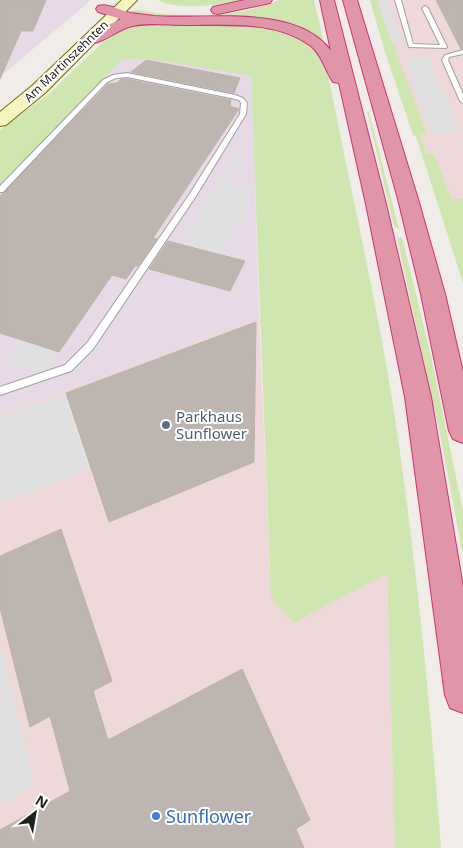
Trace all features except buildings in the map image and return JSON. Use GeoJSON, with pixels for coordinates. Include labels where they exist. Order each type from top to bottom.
{"type":"FeatureCollection","features":[{"type":"Feature","properties":{"kind":"highway"},"geometry":{"type":"LineString","coordinates":[[89,40],[124,23],[155,12],[226,9],[264,0]]}},
{"type":"Feature","properties":{"kind":"highway"},"geometry":{"type":"LineString","coordinates":[[327,0],[376,204],[418,397],[463,695]]}},
{"type":"Feature","properties":{"kind":"highway"},"geometry":{"type":"LineString","coordinates":[[350,0],[428,275],[463,431]]}},
{"type":"Feature","properties":{"kind":"highway"},"geometry":{"type":"LineString","coordinates":[[117,6],[189,12]]}},
{"type":"Feature","properties":{"kind":"highway"},"geometry":{"type":"LineString","coordinates":[[117,6],[251,22],[294,31],[315,43],[324,51],[350,98]]}},
{"type":"Feature","properties":{"kind":"main road","name":"Am Martinszehnten"},"geometry":{"type":"LineString","coordinates":[[0,120],[39,89],[89,40],[117,6]]}},
{"type":"Feature","properties":{"kind":"main road","name":"Am Martinszehnten"},"geometry":{"type":"LineString","coordinates":[[0,102],[117,6]]}},
{"type":"Feature","properties":{"kind":"lane"},"geometry":{"type":"LineString","coordinates":[[398,0],[411,46],[463,47]]}},
{"type":"Feature","properties":{"kind":"lane"},"geometry":{"type":"LineString","coordinates":[[424,8],[444,47]]}},
{"type":"Feature","properties":{"kind":"lane"},"geometry":{"type":"LineString","coordinates":[[463,52],[452,53],[445,60],[463,101]]}},
{"type":"Feature","properties":{"kind":"lane"},"geometry":{"type":"LineString","coordinates":[[0,190],[106,81],[115,76],[127,75],[233,96],[241,99],[244,103],[243,114],[192,196],[90,346],[68,368],[0,391]]}},
{"type":"Feature","properties":{"kind":"shaded area"},"geometry":{"type":"Polygon","coordinates":[[[0,0],[91,0],[0,77],[0,0]]]}},
{"type":"Feature","properties":{"kind":"shaded area"},"geometry":{"type":"Polygon","coordinates":[[[377,0],[463,0],[463,199],[452,199],[434,154],[427,154],[420,135],[426,134],[377,0]]]}},
{"type":"Feature","properties":{"kind":"shaded area"},"geometry":{"type":"Polygon","coordinates":[[[377,0],[388,0],[404,44],[392,44],[377,0]]]}},
{"type":"Feature","properties":{"kind":"shaded area"},"geometry":{"type":"Polygon","coordinates":[[[404,58],[429,58],[460,132],[431,133],[404,58]]]}},
{"type":"Feature","properties":{"kind":"shaded area"},"geometry":{"type":"Polygon","coordinates":[[[122,59],[251,59],[259,317],[88,382],[0,411],[0,164],[75,112],[122,59]]]}},
{"type":"Feature","properties":{"kind":"shaded area"},"geometry":{"type":"Polygon","coordinates":[[[238,152],[246,154],[229,183],[250,188],[251,203],[221,255],[179,244],[238,152]]]}},
{"type":"Feature","properties":{"kind":"shaded area"},"geometry":{"type":"Polygon","coordinates":[[[259,317],[271,598],[293,622],[387,574],[395,848],[0,848],[0,411],[88,382],[259,317]]]}},
{"type":"Feature","properties":{"kind":"shaded area"},"geometry":{"type":"Polygon","coordinates":[[[22,340],[59,352],[44,374],[7,361],[22,340]]]}},
{"type":"Feature","properties":{"kind":"shaded area"},"geometry":{"type":"Polygon","coordinates":[[[66,393],[92,469],[0,503],[0,415],[66,393]]]}},
{"type":"Feature","properties":{"kind":"shaded area"},"geometry":{"type":"Polygon","coordinates":[[[0,643],[34,785],[0,804],[0,643]]]}},
{"type":"Feature","properties":{"kind":"green space"},"geometry":{"type":"Polygon","coordinates":[[[158,0],[241,0],[221,4],[187,6],[158,0]]]}},
{"type":"Feature","properties":{"kind":"green space"},"geometry":{"type":"Polygon","coordinates":[[[279,0],[314,0],[324,43],[301,30],[152,17],[129,12],[136,10],[177,15],[222,14],[251,9],[279,0]]]}},
{"type":"Feature","properties":{"kind":"green space"},"geometry":{"type":"Polygon","coordinates":[[[370,0],[377,0],[427,134],[420,135],[427,154],[434,154],[452,199],[463,199],[463,283],[416,136],[413,135],[384,49],[370,0]]]}},
{"type":"Feature","properties":{"kind":"green space"},"geometry":{"type":"Polygon","coordinates":[[[145,23],[214,23],[269,29],[292,35],[311,45],[323,59],[328,74],[372,290],[394,411],[422,629],[441,848],[395,848],[387,574],[293,623],[271,598],[251,76],[150,59],[122,59],[81,105],[0,183],[0,130],[50,93],[113,32],[145,23]]]}},
{"type":"Feature","properties":{"kind":"green space"},"geometry":{"type":"Polygon","coordinates":[[[367,111],[369,112],[399,229],[394,226],[367,111]]]}},
{"type":"Feature","properties":{"kind":"green space"},"geometry":{"type":"Polygon","coordinates":[[[402,237],[431,356],[463,511],[463,556],[442,444],[397,238],[402,237]]]}},
{"type":"Feature","properties":{"kind":"place","name":"Parkhaus Sunflower"},"geometry":{"type":"Point","coordinates":[166,425]}},
{"type":"Feature","properties":{"kind":"place","name":"Sunflower"},"geometry":{"type":"Point","coordinates":[156,816]}}]}
